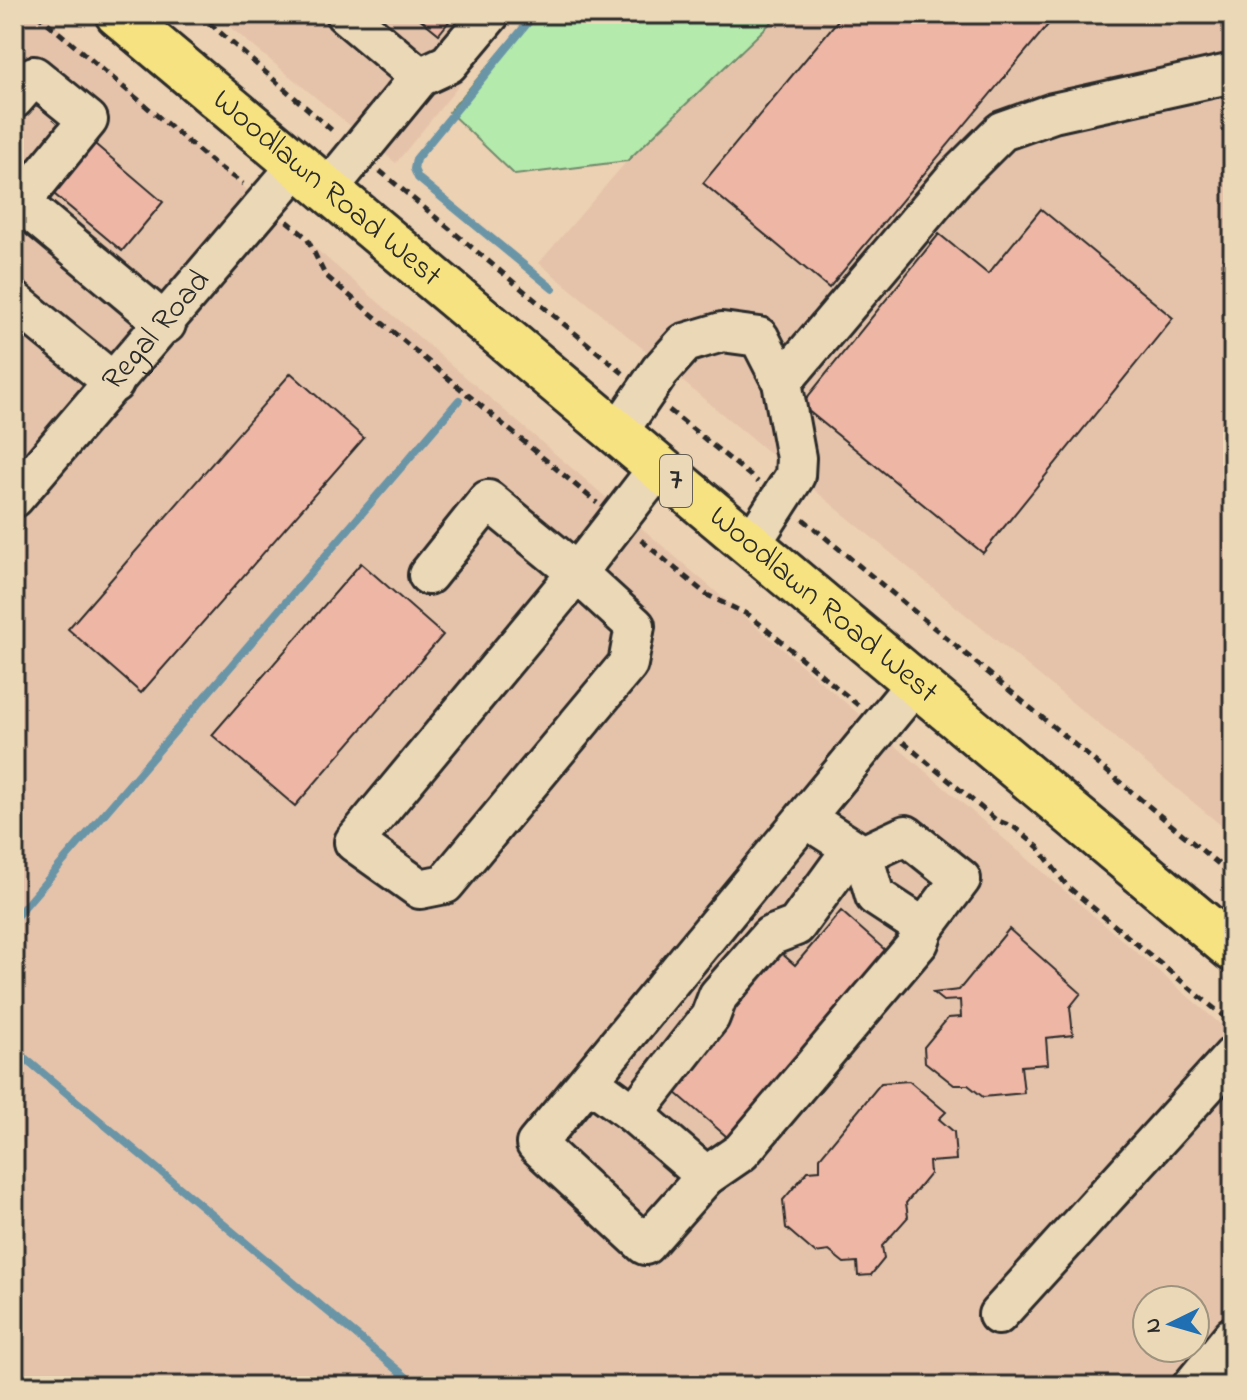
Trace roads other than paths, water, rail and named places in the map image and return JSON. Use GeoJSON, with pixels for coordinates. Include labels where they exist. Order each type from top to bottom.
{"type":"FeatureCollection","features":[{"type":"Feature","properties":{"kind":"main road","name":"Woodlawn Road West"},"geometry":{"type":"LineString","coordinates":[[118,14],[1233,949]]}},
{"type":"Feature","properties":{"kind":"street"},"geometry":{"type":"LineString","coordinates":[[345,14],[420,77],[448,64],[490,14]]}},
{"type":"Feature","properties":{"kind":"street"},"geometry":{"type":"LineString","coordinates":[[782,382],[953,180],[1002,131],[1053,113],[1233,73]]}},
{"type":"Feature","properties":{"kind":"street"},"geometry":{"type":"LineString","coordinates":[[14,99],[34,76],[88,120],[17,199],[166,324]]}},
{"type":"Feature","properties":{"kind":"street","name":"Regal Road"},"geometry":{"type":"LineString","coordinates":[[18,487],[166,324],[314,177],[358,153],[420,77]]}},
{"type":"Feature","properties":{"kind":"street"},"geometry":{"type":"LineString","coordinates":[[14,301],[114,383]]}},
{"type":"Feature","properties":{"kind":"street"},"geometry":{"type":"LineString","coordinates":[[618,432],[685,343],[722,332],[759,337],[782,382],[796,458],[795,476],[751,544]]}},
{"type":"Feature","properties":{"kind":"street"},"geometry":{"type":"LineString","coordinates":[[428,575],[488,500],[577,573],[635,626],[628,664],[445,884],[420,889],[354,842],[577,573],[659,467]]}},
{"type":"Feature","properties":{"kind":"street"},"geometry":{"type":"LineString","coordinates":[[634,1114],[710,1017],[718,996],[770,936],[796,926],[858,852],[906,835],[961,879],[924,928],[919,942],[741,1152],[706,1176],[645,1245],[536,1144],[916,683]]}},
{"type":"Feature","properties":{"kind":"street"},"geometry":{"type":"LineString","coordinates":[[805,818],[858,852],[875,896],[924,928]]}},
{"type":"Feature","properties":{"kind":"street"},"geometry":{"type":"LineString","coordinates":[[683,967],[718,996]]}},
{"type":"Feature","properties":{"kind":"street"},"geometry":{"type":"LineString","coordinates":[[998,1315],[1233,1056]]}},
{"type":"Feature","properties":{"kind":"street"},"geometry":{"type":"LineString","coordinates":[[589,1081],[634,1114],[706,1176]]}},
{"type":"Feature","properties":{"kind":"street"},"geometry":{"type":"LineString","coordinates":[[1192,1386],[1233,1336]]}},
{"type":"Feature","properties":{"kind":"waterway"},"geometry":{"type":"LineString","coordinates":[[535,14],[416,159],[414,169],[418,178],[553,289]]}},
{"type":"Feature","properties":{"kind":"waterway"},"geometry":{"type":"LineString","coordinates":[[14,919],[459,400]]}},
{"type":"Feature","properties":{"kind":"waterway"},"geometry":{"type":"LineString","coordinates":[[14,1049],[417,1386]]}}]}
